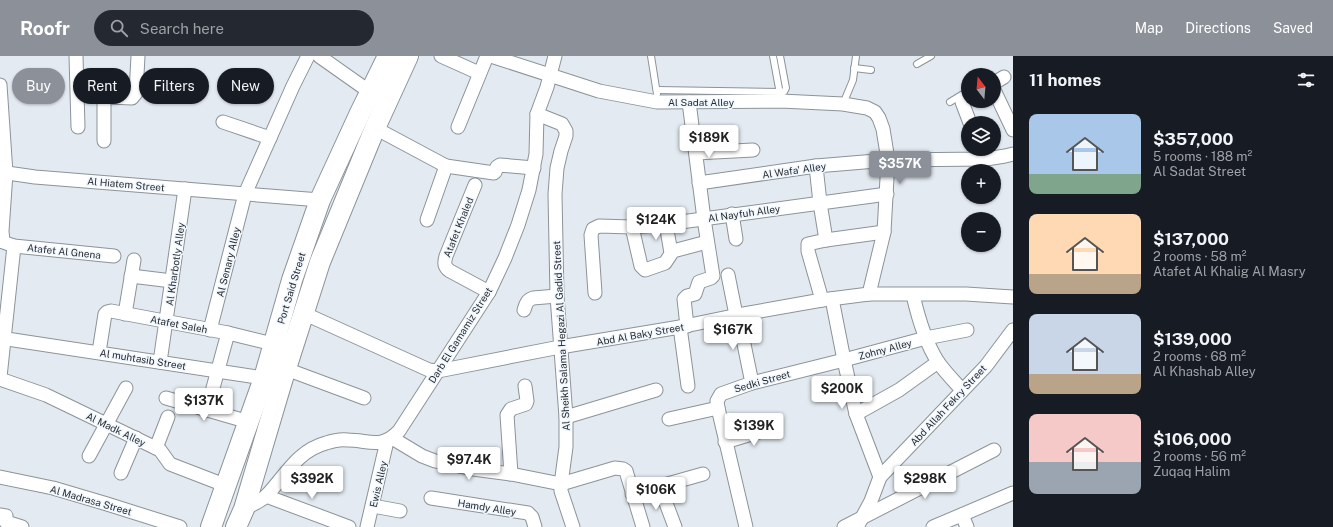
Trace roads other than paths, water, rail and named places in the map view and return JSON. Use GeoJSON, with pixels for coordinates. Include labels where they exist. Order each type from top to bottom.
{"type":"FeatureCollection","features":[{"type":"Feature","properties":{"kind":"main road","name":"Port Said Street"},"geometry":{"type":"LineString","coordinates":[[236,527],[244,509],[277,376],[283,347],[292,280],[320,200],[335,165],[388,56]]}},
{"type":"Feature","properties":{"kind":"main road","name":"Port Said Street"},"geometry":{"type":"LineString","coordinates":[[283,347],[303,313],[320,262],[375,128],[408,56]]}},
{"type":"Feature","properties":{"kind":"main road","name":"Port Said Street"},"geometry":{"type":"LineString","coordinates":[[211,527],[249,422],[277,376]]}},
{"type":"Feature","properties":{"kind":"street"},"geometry":{"type":"LineString","coordinates":[[76,56],[78,127]]}},
{"type":"Feature","properties":{"kind":"street"},"geometry":{"type":"LineString","coordinates":[[104,141],[104,101],[109,97],[132,98],[135,96],[138,56]]}},
{"type":"Feature","properties":{"kind":"street"},"geometry":{"type":"LineString","coordinates":[[245,194],[308,56]]}},
{"type":"Feature","properties":{"kind":"street"},"geometry":{"type":"LineString","coordinates":[[319,56],[370,92]]}},
{"type":"Feature","properties":{"kind":"street"},"geometry":{"type":"LineString","coordinates":[[441,56],[479,73]]}},
{"type":"Feature","properties":{"kind":"street"},"geometry":{"type":"LineString","coordinates":[[458,127],[486,56]]}},
{"type":"Feature","properties":{"kind":"street","name":"Al Sadat Alley"},"geometry":{"type":"LineString","coordinates":[[491,56],[599,91],[657,96],[689,102],[780,97],[849,105],[875,112],[879,118],[888,160],[887,194],[884,232],[869,294]]}},
{"type":"Feature","properties":{"kind":"street","name":"Darb El Gamamiz Street"},"geometry":{"type":"LineString","coordinates":[[390,439],[399,431],[489,292],[505,258],[529,190],[536,154],[537,114],[555,56]]}},
{"type":"Feature","properties":{"kind":"street"},"geometry":{"type":"LineString","coordinates":[[0,85],[3,173],[2,237],[3,242],[14,246],[3,338],[0,378]]}},
{"type":"Feature","properties":{"kind":"street"},"geometry":{"type":"LineString","coordinates":[[688,386],[683,326],[684,299],[687,296],[695,294],[699,282],[713,276],[707,242],[689,102]]}},
{"type":"Feature","properties":{"kind":"street"},"geometry":{"type":"LineString","coordinates":[[1001,105],[1013,130]]}},
{"type":"Feature","properties":{"kind":"street","name":"Al Sheikh Salama Hegazi Al Gadid Street"},"geometry":{"type":"LineString","coordinates":[[537,114],[562,124],[566,131],[557,168],[555,194],[557,296],[566,417],[566,447],[561,491],[573,527]]}},
{"type":"Feature","properties":{"kind":"street"},"geometry":{"type":"LineString","coordinates":[[223,122],[270,138]]}},
{"type":"Feature","properties":{"kind":"street"},"geometry":{"type":"LineString","coordinates":[[375,128],[446,166],[494,173],[500,165],[534,168]]}},
{"type":"Feature","properties":{"kind":"street"},"geometry":{"type":"LineString","coordinates":[[696,153],[753,150]]}},
{"type":"Feature","properties":{"kind":"street","name":"Al Wafa' Alley"},"geometry":{"type":"LineString","coordinates":[[1001,156],[1013,154]]}},
{"type":"Feature","properties":{"kind":"street","name":"Al Wafa' Alley"},"geometry":{"type":"LineString","coordinates":[[699,183],[816,166],[961,155]]}},
{"type":"Feature","properties":{"kind":"street"},"geometry":{"type":"LineString","coordinates":[[427,220],[446,166]]}},
{"type":"Feature","properties":{"kind":"street"},"geometry":{"type":"LineString","coordinates":[[816,166],[826,240]]}},
{"type":"Feature","properties":{"kind":"street","name":"Al Hiatem Street"},"geometry":{"type":"LineString","coordinates":[[3,173],[320,200]]}},
{"type":"Feature","properties":{"kind":"street","name":"Atafet Khaled"},"geometry":{"type":"LineString","coordinates":[[475,185],[444,262],[450,271],[489,292]]}},
{"type":"Feature","properties":{"kind":"street","name":"Al Kharbotly Alley"},"geometry":{"type":"LineString","coordinates":[[160,362],[185,189]]}},
{"type":"Feature","properties":{"kind":"street","name":"Al Senary Alley"},"geometry":{"type":"LineString","coordinates":[[210,330],[245,194]]}},
{"type":"Feature","properties":{"kind":"street","name":"Al Nayfuh Alley"},"geometry":{"type":"LineString","coordinates":[[595,293],[592,232],[593,229],[599,226],[632,227],[666,224],[887,194]]}},
{"type":"Feature","properties":{"kind":"street"},"geometry":{"type":"LineString","coordinates":[[732,214],[736,239]]}},
{"type":"Feature","properties":{"kind":"street"},"geometry":{"type":"LineString","coordinates":[[666,224],[671,253]]}},
{"type":"Feature","properties":{"kind":"street"},"geometry":{"type":"LineString","coordinates":[[632,227],[643,269],[665,263],[671,253],[676,250],[707,242]]}},
{"type":"Feature","properties":{"kind":"street"},"geometry":{"type":"LineString","coordinates":[[859,523],[871,501],[880,478],[856,414],[844,360],[827,300],[807,247],[808,244],[826,240],[884,232]]}},
{"type":"Feature","properties":{"kind":"street","name":"Atafet Al Gnena"},"geometry":{"type":"LineString","coordinates":[[14,246],[114,256]]}},
{"type":"Feature","properties":{"kind":"street"},"geometry":{"type":"LineString","coordinates":[[125,314],[134,260]]}},
{"type":"Feature","properties":{"kind":"street"},"geometry":{"type":"LineString","coordinates":[[728,275],[752,383]]}},
{"type":"Feature","properties":{"kind":"street"},"geometry":{"type":"LineString","coordinates":[[132,276],[172,281]]}},
{"type":"Feature","properties":{"kind":"street","name":"Abd Al Baky Street"},"geometry":{"type":"LineString","coordinates":[[303,313],[429,370],[438,371],[737,315],[869,294],[966,294],[1013,297]]}},
{"type":"Feature","properties":{"kind":"street"},"geometry":{"type":"LineString","coordinates":[[913,295],[926,338],[938,362],[962,390]]}},
{"type":"Feature","properties":{"kind":"street"},"geometry":{"type":"LineString","coordinates":[[524,310],[529,299],[557,296]]}},
{"type":"Feature","properties":{"kind":"street","name":"Atafet Saleh"},"geometry":{"type":"LineString","coordinates":[[99,352],[105,314],[111,311],[228,333],[283,347]]}},
{"type":"Feature","properties":{"kind":"street","name":"Zohny Alley"},"geometry":{"type":"LineString","coordinates":[[844,360],[926,338],[967,330]]}},
{"type":"Feature","properties":{"kind":"street","name":"Abd Allah Fekry Street"},"geometry":{"type":"LineString","coordinates":[[880,478],[962,390],[1009,346],[1013,330]]}},
{"type":"Feature","properties":{"kind":"street"},"geometry":{"type":"LineString","coordinates":[[207,410],[228,333]]}},
{"type":"Feature","properties":{"kind":"street","name":"Al muhtasib Street"},"geometry":{"type":"LineString","coordinates":[[3,338],[218,371],[277,376],[364,398]]}},
{"type":"Feature","properties":{"kind":"street","name":"Sedki Street"},"geometry":{"type":"LineString","coordinates":[[718,408],[717,401],[720,394],[752,383],[844,360]]}},
{"type":"Feature","properties":{"kind":"street"},"geometry":{"type":"LineString","coordinates":[[856,414],[899,390],[938,362]]}},
{"type":"Feature","properties":{"kind":"street","name":"Al Madk Alley"},"geometry":{"type":"LineString","coordinates":[[0,378],[46,395],[156,448],[170,464],[227,486]]}},
{"type":"Feature","properties":{"kind":"street"},"geometry":{"type":"LineString","coordinates":[[511,474],[507,415],[511,409],[526,404],[525,386]]}},
{"type":"Feature","properties":{"kind":"street"},"geometry":{"type":"LineString","coordinates":[[89,456],[126,388]]}},
{"type":"Feature","properties":{"kind":"street"},"geometry":{"type":"LineString","coordinates":[[566,417],[656,390]]}},
{"type":"Feature","properties":{"kind":"street"},"geometry":{"type":"LineString","coordinates":[[166,398],[249,422]]}},
{"type":"Feature","properties":{"kind":"street"},"geometry":{"type":"LineString","coordinates":[[669,419],[718,408],[746,527]]}},
{"type":"Feature","properties":{"kind":"street"},"geometry":{"type":"LineString","coordinates":[[156,448],[168,417]]}},
{"type":"Feature","properties":{"kind":"street"},"geometry":{"type":"LineString","coordinates":[[726,442],[775,428]]}},
{"type":"Feature","properties":{"kind":"street"},"geometry":{"type":"LineString","coordinates":[[121,473],[136,438]]}},
{"type":"Feature","properties":{"kind":"street"},"geometry":{"type":"LineString","coordinates":[[244,509],[266,496],[289,466],[306,452],[326,443],[347,440],[376,443],[390,439],[422,456],[435,461],[561,484],[615,468],[623,469],[626,472],[643,527]]}},
{"type":"Feature","properties":{"kind":"street","name":"Ewis Alley"},"geometry":{"type":"LineString","coordinates":[[367,527],[390,439]]}},
{"type":"Feature","properties":{"kind":"street"},"geometry":{"type":"LineString","coordinates":[[844,527],[859,523],[994,450]]}},
{"type":"Feature","properties":{"kind":"street"},"geometry":{"type":"LineString","coordinates":[[632,494],[703,474]]}},
{"type":"Feature","properties":{"kind":"street","name":"Al Madrasa Street"},"geometry":{"type":"LineString","coordinates":[[0,477],[53,488],[180,527]]}},
{"type":"Feature","properties":{"kind":"street"},"geometry":{"type":"LineString","coordinates":[[660,487],[675,527]]}},
{"type":"Feature","properties":{"kind":"street"},"geometry":{"type":"LineString","coordinates":[[936,526],[1013,493]]}},
{"type":"Feature","properties":{"kind":"street"},"geometry":{"type":"LineString","coordinates":[[266,496],[349,527]]}},
{"type":"Feature","properties":{"kind":"street","name":"Hamdy Alley"},"geometry":{"type":"LineString","coordinates":[[431,498],[528,513],[532,517],[535,527]]}},
{"type":"Feature","properties":{"kind":"street"},"geometry":{"type":"LineString","coordinates":[[373,506],[400,511]]}},
{"type":"Feature","properties":{"kind":"street"},"geometry":{"type":"LineString","coordinates":[[0,515],[6,516],[6,522],[22,527]]}},
{"type":"Feature","properties":{"kind":"street"},"geometry":{"type":"LineString","coordinates":[[962,515],[967,527]]}},
{"type":"Feature","properties":{"kind":"lane"},"geometry":{"type":"LineString","coordinates":[[651,56],[657,96],[780,97]]}},
{"type":"Feature","properties":{"kind":"lane"},"geometry":{"type":"LineString","coordinates":[[773,56],[780,97]]}},
{"type":"Feature","properties":{"kind":"lane"},"geometry":{"type":"LineString","coordinates":[[780,56],[786,88],[780,97]]}},
{"type":"Feature","properties":{"kind":"lane"},"geometry":{"type":"LineString","coordinates":[[849,105],[853,80],[854,56]]}},
{"type":"Feature","properties":{"kind":"lane"},"geometry":{"type":"LineString","coordinates":[[917,64],[931,56]]}},
{"type":"Feature","properties":{"kind":"lane"},"geometry":{"type":"LineString","coordinates":[[854,68],[871,70]]}}]}
